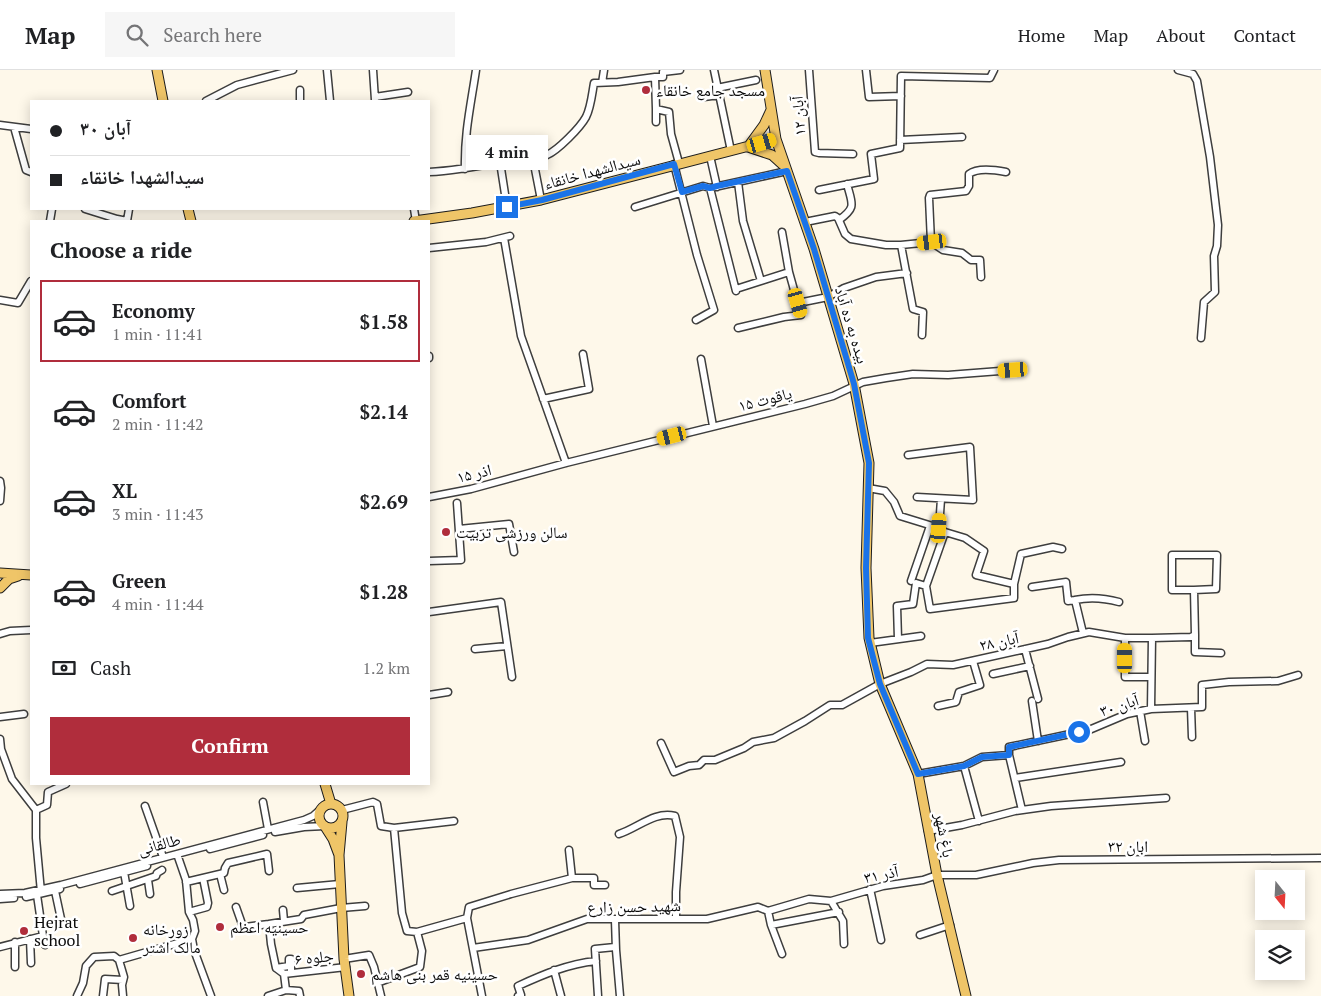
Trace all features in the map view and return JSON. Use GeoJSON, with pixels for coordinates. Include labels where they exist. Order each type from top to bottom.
{"type":"FeatureCollection","features":[{"type":"Feature","properties":{"kind":"main road"},"geometry":{"type":"LineString","coordinates":[[156,70],[163,100]]}},
{"type":"Feature","properties":{"kind":"main road","name":"بیده به ده آباد"},"geometry":{"type":"LineString","coordinates":[[765,70],[776,139],[805,222],[854,384],[869,463],[866,568],[870,643],[880,684]]}},
{"type":"Feature","properties":{"kind":"main road"},"geometry":{"type":"LineString","coordinates":[[771,109],[764,125],[748,147],[772,155],[787,170]]}},
{"type":"Feature","properties":{"kind":"main road","name":"سیدالشهدا خانقاء"},"geometry":{"type":"LineString","coordinates":[[423,220],[472,214],[542,200],[776,139]]}},
{"type":"Feature","properties":{"kind":"main road"},"geometry":{"type":"LineString","coordinates":[[0,573],[28,575]]}},
{"type":"Feature","properties":{"kind":"main road"},"geometry":{"type":"LineString","coordinates":[[0,588],[9,579],[28,575]]}},
{"type":"Feature","properties":{"kind":"main road","name":"باغ شهر"},"geometry":{"type":"LineString","coordinates":[[880,684],[918,774],[937,875],[966,996]]}},
{"type":"Feature","properties":{"kind":"main road"},"geometry":{"type":"LineString","coordinates":[[325,785],[330,804]]}},
{"type":"Feature","properties":{"kind":"main road"},"geometry":{"type":"LineString","coordinates":[[339,855],[333,838],[322,824],[319,816],[322,808],[330,804],[336,805],[342,810],[339,855],[340,884],[345,963],[350,996]]}},
{"type":"Feature","properties":{"kind":"main road"},"geometry":{"type":"LineString","coordinates":[[326,827],[336,827],[342,822]]}},
{"type":"Feature","properties":{"kind":"street"},"geometry":{"type":"LineString","coordinates":[[208,100],[237,85],[293,70]]}},
{"type":"Feature","properties":{"kind":"street"},"geometry":{"type":"LineString","coordinates":[[327,70],[330,100]]}},
{"type":"Feature","properties":{"kind":"street"},"geometry":{"type":"LineString","coordinates":[[373,70],[375,99],[408,92]]}},
{"type":"Feature","properties":{"kind":"street"},"geometry":{"type":"LineString","coordinates":[[465,169],[464,145],[476,70]]}},
{"type":"Feature","properties":{"kind":"street"},"geometry":{"type":"LineString","coordinates":[[602,83],[604,70]]}},
{"type":"Feature","properties":{"kind":"street"},"geometry":{"type":"LineString","coordinates":[[430,172],[465,169],[522,158],[533,159],[549,154],[586,117],[594,83],[663,77],[663,72],[680,70]]}},
{"type":"Feature","properties":{"kind":"street"},"geometry":{"type":"LineString","coordinates":[[714,70],[731,151]]}},
{"type":"Feature","properties":{"kind":"street","name":"آبان ۱۲"},"geometry":{"type":"LineString","coordinates":[[809,70],[815,152],[853,154]]}},
{"type":"Feature","properties":{"kind":"street"},"geometry":{"type":"LineString","coordinates":[[866,70],[869,97],[901,96]]}},
{"type":"Feature","properties":{"kind":"street"},"geometry":{"type":"LineString","coordinates":[[819,190],[874,179],[871,154],[900,148],[901,76],[990,78],[994,70],[1003,70]]}},
{"type":"Feature","properties":{"kind":"street"},"geometry":{"type":"LineString","coordinates":[[1178,70],[1193,74],[1197,81],[1210,157],[1218,225],[1218,246],[1214,256],[1215,292],[1204,302],[1201,338]]}},
{"type":"Feature","properties":{"kind":"street"},"geometry":{"type":"LineString","coordinates":[[655,77],[656,122]]}},
{"type":"Feature","properties":{"kind":"street"},"geometry":{"type":"LineString","coordinates":[[704,98],[718,91],[756,80]]}},
{"type":"Feature","properties":{"kind":"street"},"geometry":{"type":"LineString","coordinates":[[300,90],[300,100]]}},
{"type":"Feature","properties":{"kind":"street"},"geometry":{"type":"LineString","coordinates":[[656,108],[669,112],[671,134],[696,255],[714,310],[696,320]]}},
{"type":"Feature","properties":{"kind":"street"},"geometry":{"type":"LineString","coordinates":[[0,125],[30,129]]}},
{"type":"Feature","properties":{"kind":"street"},"geometry":{"type":"LineString","coordinates":[[14,127],[26,170],[30,172]]}},
{"type":"Feature","properties":{"kind":"street"},"geometry":{"type":"LineString","coordinates":[[900,140],[962,137]]}},
{"type":"Feature","properties":{"kind":"street"},"geometry":{"type":"LineString","coordinates":[[710,156],[714,187],[736,290],[790,272]]}},
{"type":"Feature","properties":{"kind":"street"},"geometry":{"type":"LineString","coordinates":[[533,159],[542,200]]}},
{"type":"Feature","properties":{"kind":"street"},"geometry":{"type":"LineString","coordinates":[[500,162],[507,207]]}},
{"type":"Feature","properties":{"kind":"street"},"geometry":{"type":"LineString","coordinates":[[635,207],[703,186],[714,187],[787,170]]}},
{"type":"Feature","properties":{"kind":"street"},"geometry":{"type":"LineString","coordinates":[[932,242],[930,195],[966,191],[968,189],[969,174],[972,171],[992,170],[1006,172]]}},
{"type":"Feature","properties":{"kind":"street"},"geometry":{"type":"LineString","coordinates":[[738,182],[743,221],[760,281]]}},
{"type":"Feature","properties":{"kind":"street"},"geometry":{"type":"LineString","coordinates":[[839,220],[849,213],[852,205],[847,184]]}},
{"type":"Feature","properties":{"kind":"street"},"geometry":{"type":"LineString","coordinates":[[88,210],[116,220]]}},
{"type":"Feature","properties":{"kind":"street"},"geometry":{"type":"LineString","coordinates":[[805,222],[831,216],[838,218],[845,234],[851,239],[886,245],[932,242],[943,250],[962,253],[971,260],[980,260],[981,277]]}},
{"type":"Feature","properties":{"kind":"street"},"geometry":{"type":"LineString","coordinates":[[738,328],[801,315],[782,232]]}},
{"type":"Feature","properties":{"kind":"street"},"geometry":{"type":"LineString","coordinates":[[430,248],[486,242],[507,237],[522,336],[566,463]]}},
{"type":"Feature","properties":{"kind":"street"},"geometry":{"type":"LineString","coordinates":[[901,245],[913,309],[923,312],[922,335]]}},
{"type":"Feature","properties":{"kind":"street"},"geometry":{"type":"LineString","coordinates":[[798,303],[828,298],[844,288],[876,277],[907,273]]}},
{"type":"Feature","properties":{"kind":"street"},"geometry":{"type":"LineString","coordinates":[[0,300],[18,303],[30,283]]}},
{"type":"Feature","properties":{"kind":"street"},"geometry":{"type":"LineString","coordinates":[[543,398],[589,389],[583,354]]}},
{"type":"Feature","properties":{"kind":"street"},"geometry":{"type":"LineString","coordinates":[[701,359],[713,426]]}},
{"type":"Feature","properties":{"kind":"street","name":"یاقوت ۱۵"},"geometry":{"type":"LineString","coordinates":[[525,473],[833,396],[854,384],[863,382],[913,374],[948,375],[1013,370]]}},
{"type":"Feature","properties":{"kind":"street"},"geometry":{"type":"LineString","coordinates":[[908,454],[970,447],[973,500],[917,497]]}},
{"type":"Feature","properties":{"kind":"street","name":"اذر ۱۵"},"geometry":{"type":"LineString","coordinates":[[430,497],[471,489],[525,473]]}},
{"type":"Feature","properties":{"kind":"street"},"geometry":{"type":"LineString","coordinates":[[0,481],[0,501]]}},
{"type":"Feature","properties":{"kind":"street"},"geometry":{"type":"LineString","coordinates":[[868,488],[885,490],[894,502],[900,516],[965,538],[984,551],[976,575],[1014,584]]}},
{"type":"Feature","properties":{"kind":"street"},"geometry":{"type":"LineString","coordinates":[[941,499],[942,530],[926,586],[930,609],[1014,598],[1014,584],[1022,554],[1053,547],[1062,549]]}},
{"type":"Feature","properties":{"kind":"street"},"geometry":{"type":"LineString","coordinates":[[430,561],[461,560],[457,503]]}},
{"type":"Feature","properties":{"kind":"street"},"geometry":{"type":"LineString","coordinates":[[459,529],[509,524],[514,552]]}},
{"type":"Feature","properties":{"kind":"street"},"geometry":{"type":"LineString","coordinates":[[911,581],[930,526]]}},
{"type":"Feature","properties":{"kind":"street"},"geometry":{"type":"LineString","coordinates":[[1172,555],[1218,555],[1216,589],[1194,590],[1172,590],[1172,555]]}},
{"type":"Feature","properties":{"kind":"street"},"geometry":{"type":"LineString","coordinates":[[1032,587],[1066,582],[1068,601],[1093,598],[1119,602]]}},
{"type":"Feature","properties":{"kind":"street"},"geometry":{"type":"LineString","coordinates":[[898,639],[897,606],[913,604],[916,583],[926,586]]}},
{"type":"Feature","properties":{"kind":"street"},"geometry":{"type":"LineString","coordinates":[[1194,590],[1195,652],[1221,653]]}},
{"type":"Feature","properties":{"kind":"street"},"geometry":{"type":"LineString","coordinates":[[1075,600],[1083,633]]}},
{"type":"Feature","properties":{"kind":"street"},"geometry":{"type":"LineString","coordinates":[[430,612],[501,602],[512,677]]}},
{"type":"Feature","properties":{"kind":"street"},"geometry":{"type":"LineString","coordinates":[[0,634],[10,631],[30,630]]}},
{"type":"Feature","properties":{"kind":"street","name":"آبان ۲۸"},"geometry":{"type":"LineString","coordinates":[[660,743],[674,772],[689,766],[699,765],[704,760],[715,760],[744,748],[753,742],[774,738],[830,705],[842,705],[880,684],[927,664],[953,664],[973,661],[1048,644],[1089,632],[1125,638],[1191,637],[1195,634]]}},
{"type":"Feature","properties":{"kind":"street"},"geometry":{"type":"LineString","coordinates":[[870,643],[921,636]]}},
{"type":"Feature","properties":{"kind":"street"},"geometry":{"type":"LineString","coordinates":[[1125,638],[1125,677],[1151,676]]}},
{"type":"Feature","properties":{"kind":"street"},"geometry":{"type":"LineString","coordinates":[[1150,709],[1152,638]]}},
{"type":"Feature","properties":{"kind":"street"},"geometry":{"type":"LineString","coordinates":[[475,649],[508,646]]}},
{"type":"Feature","properties":{"kind":"street"},"geometry":{"type":"LineString","coordinates":[[1025,649],[1030,666],[1035,700],[1038,741]]}},
{"type":"Feature","properties":{"kind":"street"},"geometry":{"type":"LineString","coordinates":[[938,706],[956,702],[959,692],[980,685],[973,661]]}},
{"type":"Feature","properties":{"kind":"street"},"geometry":{"type":"LineString","coordinates":[[993,674],[1030,666]]}},
{"type":"Feature","properties":{"kind":"street"},"geometry":{"type":"LineString","coordinates":[[1192,737],[1191,708],[1202,707],[1202,685],[1229,682],[1278,681],[1298,675]]}},
{"type":"Feature","properties":{"kind":"street"},"geometry":{"type":"LineString","coordinates":[[430,696],[448,692]]}},
{"type":"Feature","properties":{"kind":"street","name":"آبان ۳۰"},"geometry":{"type":"LineString","coordinates":[[1009,755],[1009,747],[1089,730],[1127,714],[1150,709],[1191,708]]}},
{"type":"Feature","properties":{"kind":"street"},"geometry":{"type":"LineString","coordinates":[[1140,711],[1145,741]]}},
{"type":"Feature","properties":{"kind":"street"},"geometry":{"type":"LineString","coordinates":[[0,717],[24,714]]}},
{"type":"Feature","properties":{"kind":"street"},"geometry":{"type":"LineString","coordinates":[[0,739],[1,749],[12,778],[36,810],[42,936],[45,945]]}},
{"type":"Feature","properties":{"kind":"street"},"geometry":{"type":"LineString","coordinates":[[918,774],[964,766],[982,757],[1009,755],[1022,810]]}},
{"type":"Feature","properties":{"kind":"street"},"geometry":{"type":"LineString","coordinates":[[1015,778],[1121,762]]}},
{"type":"Feature","properties":{"kind":"street"},"geometry":{"type":"LineString","coordinates":[[964,766],[978,821]]}},
{"type":"Feature","properties":{"kind":"street"},"geometry":{"type":"LineString","coordinates":[[0,768],[8,767]]}},
{"type":"Feature","properties":{"kind":"street"},"geometry":{"type":"LineString","coordinates":[[36,810],[47,805],[48,792],[64,785]]}},
{"type":"Feature","properties":{"kind":"street"},"geometry":{"type":"LineString","coordinates":[[928,831],[1022,810],[1050,806],[1166,798]]}},
{"type":"Feature","properties":{"kind":"street"},"geometry":{"type":"LineString","coordinates":[[263,802],[268,829]]}},
{"type":"Feature","properties":{"kind":"street"},"geometry":{"type":"LineString","coordinates":[[342,810],[373,802],[376,804],[381,826],[394,828],[454,821]]}},
{"type":"Feature","properties":{"kind":"street"},"geometry":{"type":"LineString","coordinates":[[144,806],[163,857]]}},
{"type":"Feature","properties":{"kind":"street","name":"طالقانی"},"geometry":{"type":"LineString","coordinates":[[0,899],[54,891],[124,872],[304,820],[313,816],[322,808]]}},
{"type":"Feature","properties":{"kind":"street"},"geometry":{"type":"LineString","coordinates":[[619,834],[652,818],[668,814],[674,816],[680,837],[676,918]]}},
{"type":"Feature","properties":{"kind":"street","name":"طالقانی"},"geometry":{"type":"LineString","coordinates":[[0,894],[40,893],[163,857],[177,856],[278,831],[304,827],[326,827]]}},
{"type":"Feature","properties":{"kind":"street"},"geometry":{"type":"LineString","coordinates":[[394,828],[402,913],[407,931],[417,932],[467,918]]}},
{"type":"Feature","properties":{"kind":"street"},"geometry":{"type":"LineString","coordinates":[[569,850],[572,878]]}},
{"type":"Feature","properties":{"kind":"street"},"geometry":{"type":"LineString","coordinates":[[186,882],[224,873],[228,863],[267,854],[269,871]]}},
{"type":"Feature","properties":{"kind":"street"},"geometry":{"type":"LineString","coordinates":[[177,856],[186,882],[195,931],[192,939],[194,950],[211,996]]}},
{"type":"Feature","properties":{"kind":"street","name":"ابان ۳۲"},"geometry":{"type":"LineString","coordinates":[[937,875],[976,874],[1058,860],[1321,858]]}},
{"type":"Feature","properties":{"kind":"street"},"geometry":{"type":"LineString","coordinates":[[112,891],[148,880],[162,870]]}},
{"type":"Feature","properties":{"kind":"street"},"geometry":{"type":"LineString","coordinates":[[124,872],[130,906]]}},
{"type":"Feature","properties":{"kind":"street"},"geometry":{"type":"LineString","coordinates":[[220,874],[224,890]]}},
{"type":"Feature","properties":{"kind":"street","name":"آذر ۳۱"},"geometry":{"type":"LineString","coordinates":[[768,911],[809,899],[831,901],[870,889],[923,880],[937,875]]}},
{"type":"Feature","properties":{"kind":"street"},"geometry":{"type":"LineString","coordinates":[[190,912],[207,907],[208,903],[203,878]]}},
{"type":"Feature","properties":{"kind":"street"},"geometry":{"type":"LineString","coordinates":[[482,996],[467,918],[469,907],[572,878],[594,878],[594,885],[605,885]]}},
{"type":"Feature","properties":{"kind":"street"},"geometry":{"type":"LineString","coordinates":[[148,880],[150,894]]}},
{"type":"Feature","properties":{"kind":"street"},"geometry":{"type":"LineString","coordinates":[[297,888],[340,884]]}},
{"type":"Feature","properties":{"kind":"street"},"geometry":{"type":"LineString","coordinates":[[870,889],[881,940]]}},
{"type":"Feature","properties":{"kind":"street"},"geometry":{"type":"LineString","coordinates":[[54,891],[60,919]]}},
{"type":"Feature","properties":{"kind":"street"},"geometry":{"type":"LineString","coordinates":[[831,901],[843,921],[844,944]]}},
{"type":"Feature","properties":{"kind":"street"},"geometry":{"type":"LineString","coordinates":[[236,907],[242,924],[245,927],[301,919],[304,915],[342,908],[364,906]]}},
{"type":"Feature","properties":{"kind":"street","name":"شهید حسن زارع"},"geometry":{"type":"LineString","coordinates":[[473,948],[528,940],[587,919],[676,918],[707,920],[758,907],[768,911]]}},
{"type":"Feature","properties":{"kind":"street"},"geometry":{"type":"LineString","coordinates":[[283,910],[284,921]]}},
{"type":"Feature","properties":{"kind":"street"},"geometry":{"type":"LineString","coordinates":[[768,911],[782,954]]}},
{"type":"Feature","properties":{"kind":"street"},"geometry":{"type":"LineString","coordinates":[[771,925],[839,912]]}},
{"type":"Feature","properties":{"kind":"street"},"geometry":{"type":"LineString","coordinates":[[615,920],[620,996]]}},
{"type":"Feature","properties":{"kind":"street"},"geometry":{"type":"LineString","coordinates":[[269,924],[276,968]]}},
{"type":"Feature","properties":{"kind":"street"},"geometry":{"type":"LineString","coordinates":[[920,935],[950,925]]}},
{"type":"Feature","properties":{"kind":"street"},"geometry":{"type":"LineString","coordinates":[[381,996],[377,983],[420,967],[422,951],[417,932]]}},
{"type":"Feature","properties":{"kind":"street"},"geometry":{"type":"LineString","coordinates":[[0,947],[42,936]]}},
{"type":"Feature","properties":{"kind":"street"},"geometry":{"type":"LineString","coordinates":[[30,939],[31,963]]}},
{"type":"Feature","properties":{"kind":"street"},"geometry":{"type":"LineString","coordinates":[[119,960],[192,939]]}},
{"type":"Feature","properties":{"kind":"street"},"geometry":{"type":"LineString","coordinates":[[15,967],[16,942]]}},
{"type":"Feature","properties":{"kind":"street"},"geometry":{"type":"LineString","coordinates":[[598,996],[595,949],[616,947]]}},
{"type":"Feature","properties":{"kind":"street","name":"جلوه ۶"},"geometry":{"type":"LineString","coordinates":[[288,974],[345,963],[369,955],[374,966],[377,983]]}},
{"type":"Feature","properties":{"kind":"street"},"geometry":{"type":"LineString","coordinates":[[77,996],[83,983],[86,966],[94,957],[114,956],[119,960],[124,980],[123,996]]}},
{"type":"Feature","properties":{"kind":"street"},"geometry":{"type":"LineString","coordinates":[[276,968],[288,966],[289,959],[291,959],[286,990]]}},
{"type":"Feature","properties":{"kind":"street"},"geometry":{"type":"LineString","coordinates":[[518,996],[521,995],[518,986],[554,970],[596,961]]}},
{"type":"Feature","properties":{"kind":"street"},"geometry":{"type":"LineString","coordinates":[[276,968],[288,974]]}},
{"type":"Feature","properties":{"kind":"street"},"geometry":{"type":"LineString","coordinates":[[554,970],[561,996]]}},
{"type":"Feature","properties":{"kind":"street"},"geometry":{"type":"LineString","coordinates":[[104,996],[105,978],[124,980]]}},
{"type":"Feature","properties":{"kind":"street"},"geometry":{"type":"LineString","coordinates":[[268,996],[286,990],[300,990],[300,996]]}},
{"type":"Feature","properties":{"kind":"place","name":"مسجد جامع خانقاء"},"geometry":{"type":"Point","coordinates":[646,90]}},
{"type":"Feature","properties":{"kind":"place","name":"سالن ورزشی تربیت"},"geometry":{"type":"Point","coordinates":[446,532]}},
{"type":"Feature","properties":{"kind":"place","name":"حسینیه اعظم"},"geometry":{"type":"Point","coordinates":[220,927]}},
{"type":"Feature","properties":{"kind":"place","name":"Hejrat school"},"geometry":{"type":"Point","coordinates":[24,931]}},
{"type":"Feature","properties":{"kind":"place","name":"زورخانه مالک اشتر"},"geometry":{"type":"Point","coordinates":[133,938]}},
{"type":"Feature","properties":{"kind":"place","name":"حسینیه قمر بنی هاشم"},"geometry":{"type":"Point","coordinates":[361,974]}},
{"type":"Feature","properties":{"kind":"route"},"geometry":{"type":"LineString","coordinates":[[507,207],[612,182],[674,164],[682,192],[703,186],[710,188],[787,171],[814,249],[854,384],[869,463],[866,568],[868,638],[880,684],[918,774],[950,770],[964,766],[982,757],[1009,755],[1009,747],[1079,732]]}}]}
